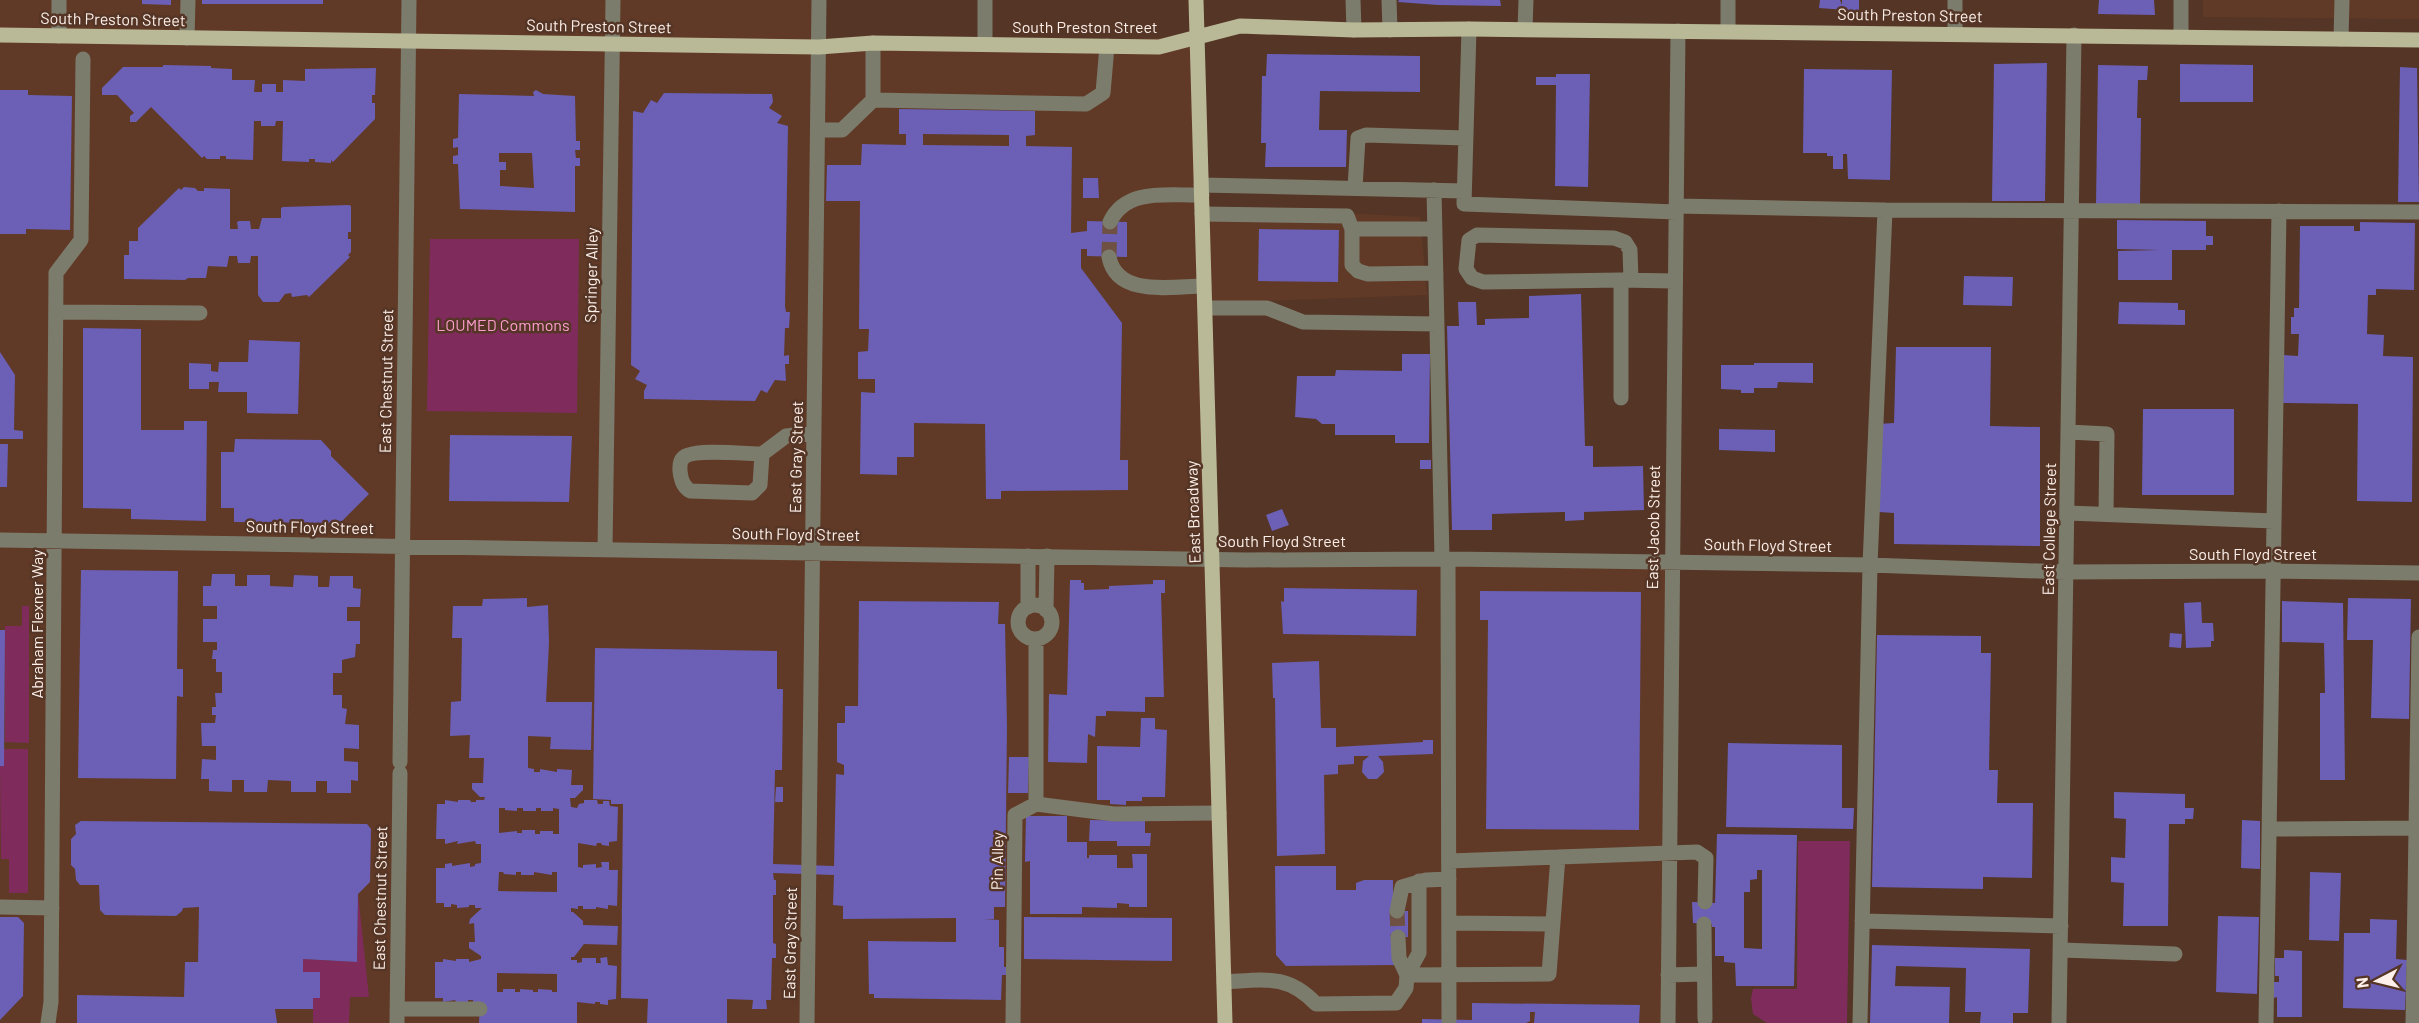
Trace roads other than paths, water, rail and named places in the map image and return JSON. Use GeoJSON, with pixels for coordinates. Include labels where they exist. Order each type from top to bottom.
{"type":"FeatureCollection","features":[{"type":"Feature","properties":{"kind":"main road","name":"East Broadway"},"geometry":{"type":"LineString","coordinates":[[1197,0],[1225,1023]]}},
{"type":"Feature","properties":{"kind":"main road","name":"South Preston Street"},"geometry":{"type":"LineString","coordinates":[[0,35],[819,47],[873,43],[1159,47],[1240,26],[1354,30],[1469,28],[2419,40]]}},
{"type":"Feature","properties":{"kind":"street"},"geometry":{"type":"LineString","coordinates":[[59,0],[59,36]]}},
{"type":"Feature","properties":{"kind":"street"},"geometry":{"type":"LineString","coordinates":[[187,38],[188,0]]}},
{"type":"Feature","properties":{"kind":"street","name":"East Chestnut Street"},"geometry":{"type":"LineString","coordinates":[[397,1016],[409,0]]}},
{"type":"Feature","properties":{"kind":"street","name":"Springer Alley"},"geometry":{"type":"LineString","coordinates":[[605,549],[613,0]]}},
{"type":"Feature","properties":{"kind":"street","name":"East Gray Street"},"geometry":{"type":"LineString","coordinates":[[807,1023],[819,0]]}},
{"type":"Feature","properties":{"kind":"street"},"geometry":{"type":"LineString","coordinates":[[985,0],[985,44]]}},
{"type":"Feature","properties":{"kind":"street"},"geometry":{"type":"LineString","coordinates":[[1353,0],[1354,30]]}},
{"type":"Feature","properties":{"kind":"street"},"geometry":{"type":"LineString","coordinates":[[1389,0],[1389,30]]}},
{"type":"Feature","properties":{"kind":"street"},"geometry":{"type":"LineString","coordinates":[[1525,29],[1526,0]]}},
{"type":"Feature","properties":{"kind":"street"},"geometry":{"type":"LineString","coordinates":[[1728,0],[1728,32]]}},
{"type":"Feature","properties":{"kind":"street"},"geometry":{"type":"LineString","coordinates":[[1955,0],[1955,34]]}},
{"type":"Feature","properties":{"kind":"street"},"geometry":{"type":"LineString","coordinates":[[2181,0],[2181,37]]}},
{"type":"Feature","properties":{"kind":"street"},"geometry":{"type":"LineString","coordinates":[[2341,39],[2342,0]]}},
{"type":"Feature","properties":{"kind":"street"},"geometry":{"type":"LineString","coordinates":[[1469,28],[1464,204],[1676,209],[2419,212]]}},
{"type":"Feature","properties":{"kind":"street","name":"East Jacob Street"},"geometry":{"type":"LineString","coordinates":[[1668,1023],[1678,31]]}},
{"type":"Feature","properties":{"kind":"street","name":"East College Street"},"geometry":{"type":"LineString","coordinates":[[2059,1023],[2074,35]]}},
{"type":"Feature","properties":{"kind":"street"},"geometry":{"type":"LineString","coordinates":[[873,43],[873,100]]}},
{"type":"Feature","properties":{"kind":"street"},"geometry":{"type":"LineString","coordinates":[[818,130],[842,130],[873,100],[1086,104],[1104,93],[1107,46]]}},
{"type":"Feature","properties":{"kind":"street","name":"Abraham Flexner Way"},"geometry":{"type":"LineString","coordinates":[[49,1020],[52,908],[57,273],[81,240],[83,59]]}},
{"type":"Feature","properties":{"kind":"street"},"geometry":{"type":"LineString","coordinates":[[1355,188],[1358,138],[1366,135],[1466,138]]}},
{"type":"Feature","properties":{"kind":"street"},"geometry":{"type":"LineString","coordinates":[[1110,222],[1115,211],[1133,198],[1202,190],[1355,188],[1464,190]]}},
{"type":"Feature","properties":{"kind":"street"},"geometry":{"type":"LineString","coordinates":[[1434,190],[1445,559],[1449,1020]]}},
{"type":"Feature","properties":{"kind":"street"},"geometry":{"type":"LineString","coordinates":[[1860,1023],[1870,565],[1885,210]]}},
{"type":"Feature","properties":{"kind":"street"},"geometry":{"type":"LineString","coordinates":[[2266,1023],[2279,211]]}},
{"type":"Feature","properties":{"kind":"street"},"geometry":{"type":"LineString","coordinates":[[1202,214],[1347,216],[1352,229],[1352,265],[1358,271],[1368,274],[1436,273]]}},
{"type":"Feature","properties":{"kind":"street"},"geometry":{"type":"LineString","coordinates":[[1352,229],[1435,229]]}},
{"type":"Feature","properties":{"kind":"street"},"geometry":{"type":"LineString","coordinates":[[1622,398],[1626,280],[1630,250],[1625,242],[1614,238],[1477,235],[1469,240],[1466,269],[1472,278],[1484,282],[1626,280],[1674,281]]}},
{"type":"Feature","properties":{"kind":"street"},"geometry":{"type":"LineString","coordinates":[[1109,257],[1111,267],[1118,278],[1130,284],[1204,286]]}},
{"type":"Feature","properties":{"kind":"street"},"geometry":{"type":"LineString","coordinates":[[1205,308],[1267,308],[1303,322],[1437,324]]}},
{"type":"Feature","properties":{"kind":"street"},"geometry":{"type":"LineString","coordinates":[[56,312],[200,313]]}},
{"type":"Feature","properties":{"kind":"street"},"geometry":{"type":"LineString","coordinates":[[2069,432],[2107,434],[2106,514]]}},
{"type":"Feature","properties":{"kind":"street"},"geometry":{"type":"LineString","coordinates":[[762,454],[760,485],[748,494],[690,491],[682,482],[680,464],[686,456],[699,453],[762,454],[786,436],[814,434]]}},
{"type":"Feature","properties":{"kind":"street"},"geometry":{"type":"LineString","coordinates":[[2068,513],[2274,522]]}},
{"type":"Feature","properties":{"kind":"street","name":"South Floyd Street"},"geometry":{"type":"LineString","coordinates":[[0,540],[1212,559],[1445,559],[1870,565],[2066,572],[2419,573]]}},
{"type":"Feature","properties":{"kind":"street"},"geometry":{"type":"LineString","coordinates":[[1028,556],[1028,607],[1019,617],[1018,623],[1024,635],[1036,639],[1048,634],[1051,628],[1050,615],[1041,606],[1028,607]]}},
{"type":"Feature","properties":{"kind":"street"},"geometry":{"type":"LineString","coordinates":[[1046,610],[1047,556]]}},
{"type":"Feature","properties":{"kind":"street"},"geometry":{"type":"LineString","coordinates":[[2413,1023],[2416,953],[2419,637]]}},
{"type":"Feature","properties":{"kind":"street"},"geometry":{"type":"LineString","coordinates":[[1036,639],[1035,804],[1114,814],[1219,813]]}},
{"type":"Feature","properties":{"kind":"street","name":"Pin Alley"},"geometry":{"type":"LineString","coordinates":[[1013,1023],[1015,815],[1035,804]]}},
{"type":"Feature","properties":{"kind":"street"},"geometry":{"type":"LineString","coordinates":[[2270,829],[2417,828]]}},
{"type":"Feature","properties":{"kind":"street"},"geometry":{"type":"LineString","coordinates":[[1449,861],[1697,852],[1706,858],[1705,903]]}},
{"type":"Feature","properties":{"kind":"street"},"geometry":{"type":"LineString","coordinates":[[1407,975],[1549,974],[1558,857]]}},
{"type":"Feature","properties":{"kind":"street"},"geometry":{"type":"LineString","coordinates":[[1397,912],[1402,886],[1449,879]]}},
{"type":"Feature","properties":{"kind":"street"},"geometry":{"type":"LineString","coordinates":[[1224,982],[1267,980],[1287,982],[1306,993],[1316,1004],[1396,1004],[1406,988],[1407,975],[1419,953],[1419,882]]}},
{"type":"Feature","properties":{"kind":"street"},"geometry":{"type":"LineString","coordinates":[[0,907],[52,908]]}},
{"type":"Feature","properties":{"kind":"street"},"geometry":{"type":"LineString","coordinates":[[1862,921],[2061,926]]}},
{"type":"Feature","properties":{"kind":"street"},"geometry":{"type":"LineString","coordinates":[[1449,923],[1553,924]]}},
{"type":"Feature","properties":{"kind":"street"},"geometry":{"type":"LineString","coordinates":[[1704,924],[1705,1019]]}},
{"type":"Feature","properties":{"kind":"street"},"geometry":{"type":"LineString","coordinates":[[1398,937],[1399,958],[1407,975]]}},
{"type":"Feature","properties":{"kind":"street"},"geometry":{"type":"LineString","coordinates":[[2061,950],[2175,954]]}},
{"type":"Feature","properties":{"kind":"street"},"geometry":{"type":"LineString","coordinates":[[1668,975],[1704,974]]}},
{"type":"Feature","properties":{"kind":"street"},"geometry":{"type":"LineString","coordinates":[[397,1016],[480,1010]]}},
{"type":"Feature","properties":{"kind":"tunnel"},"geometry":{"type":"LineString","coordinates":[[1109,257],[1110,222]]}},
{"type":"Feature","properties":{"kind":"tunnel"},"geometry":{"type":"LineString","coordinates":[[1397,911],[1398,937]]}},
{"type":"Feature","properties":{"kind":"park label","name":"LOUMED Commons"},"geometry":{"type":"Point","coordinates":[503,325]}}]}
